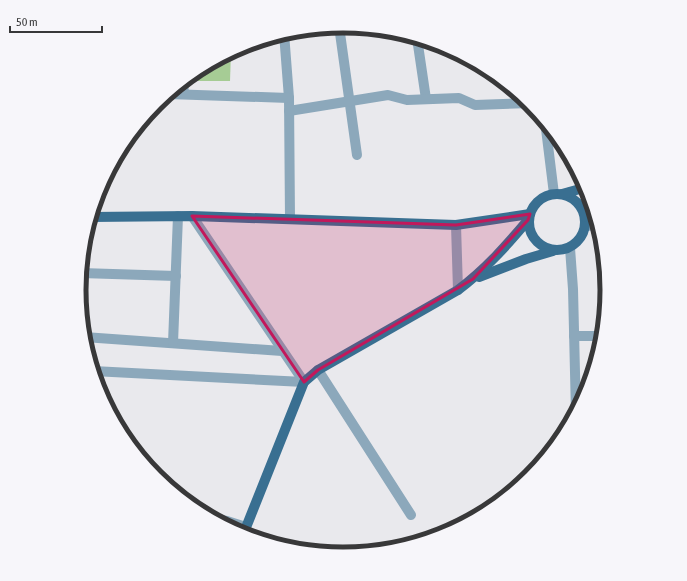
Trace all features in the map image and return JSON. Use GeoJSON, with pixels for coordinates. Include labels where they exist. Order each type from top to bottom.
{"type":"FeatureCollection","features":[{"type":"Feature","properties":{"kind":"main road"},"geometry":{"type":"LineString","coordinates":[[246,528],[304,382],[318,370],[458,290],[473,279],[493,260],[529,217],[534,205],[539,200],[546,196],[580,189]]}},
{"type":"Feature","properties":{"kind":"main road"},"geometry":{"type":"LineString","coordinates":[[558,194],[571,197],[577,202],[582,209],[585,222]]}},
{"type":"Feature","properties":{"kind":"main road"},"geometry":{"type":"LineString","coordinates":[[473,279],[506,266],[553,251],[570,248],[580,239],[585,222],[589,215]]}},
{"type":"Feature","properties":{"kind":"main road"},"geometry":{"type":"LineString","coordinates":[[97,217],[192,216],[456,225],[529,217]]}},
{"type":"Feature","properties":{"kind":"main road"},"geometry":{"type":"LineString","coordinates":[[529,217],[529,229],[532,237],[541,246],[553,251]]}},
{"type":"Feature","properties":{"kind":"street"},"geometry":{"type":"LineString","coordinates":[[340,33],[357,155]]}},
{"type":"Feature","properties":{"kind":"street"},"geometry":{"type":"LineString","coordinates":[[284,40],[289,98],[290,219]]}},
{"type":"Feature","properties":{"kind":"street"},"geometry":{"type":"LineString","coordinates":[[418,44],[426,99]]}},
{"type":"Feature","properties":{"kind":"street"},"geometry":{"type":"LineString","coordinates":[[184,89],[184,94]]}},
{"type":"Feature","properties":{"kind":"street"},"geometry":{"type":"LineString","coordinates":[[178,94],[289,98]]}},
{"type":"Feature","properties":{"kind":"street"},"geometry":{"type":"LineString","coordinates":[[289,111],[388,95],[407,100],[459,98],[475,105],[520,103]]}},
{"type":"Feature","properties":{"kind":"street"},"geometry":{"type":"LineString","coordinates":[[547,133],[558,194]]}},
{"type":"Feature","properties":{"kind":"street"},"geometry":{"type":"LineString","coordinates":[[174,343],[178,216]]}},
{"type":"Feature","properties":{"kind":"street"},"geometry":{"type":"LineString","coordinates":[[192,216],[304,382]]}},
{"type":"Feature","properties":{"kind":"street"},"geometry":{"type":"LineString","coordinates":[[585,222],[592,223]]}},
{"type":"Feature","properties":{"kind":"street"},"geometry":{"type":"LineString","coordinates":[[456,225],[458,290]]}},
{"type":"Feature","properties":{"kind":"street"},"geometry":{"type":"LineString","coordinates":[[570,248],[573,289],[576,400]]}},
{"type":"Feature","properties":{"kind":"street"},"geometry":{"type":"LineString","coordinates":[[87,273],[176,276]]}},
{"type":"Feature","properties":{"kind":"street"},"geometry":{"type":"LineString","coordinates":[[574,336],[597,336]]}},
{"type":"Feature","properties":{"kind":"street"},"geometry":{"type":"LineString","coordinates":[[90,337],[282,351]]}},
{"type":"Feature","properties":{"kind":"street"},"geometry":{"type":"LineString","coordinates":[[318,370],[411,515]]}},
{"type":"Feature","properties":{"kind":"street"},"geometry":{"type":"LineString","coordinates":[[99,371],[304,382]]}},
{"type":"Feature","properties":{"kind":"highlighted area"},"geometry":{"type":"Polygon","coordinates":[[[530,214],[528,220],[473,279],[318,370],[304,382],[192,216],[456,225],[530,214]]]}},
{"type":"Feature","properties":{"kind":"green space"},"geometry":{"type":"Polygon","coordinates":[[[231,60],[230,81],[194,81],[215,67],[231,60]]]}}]}
